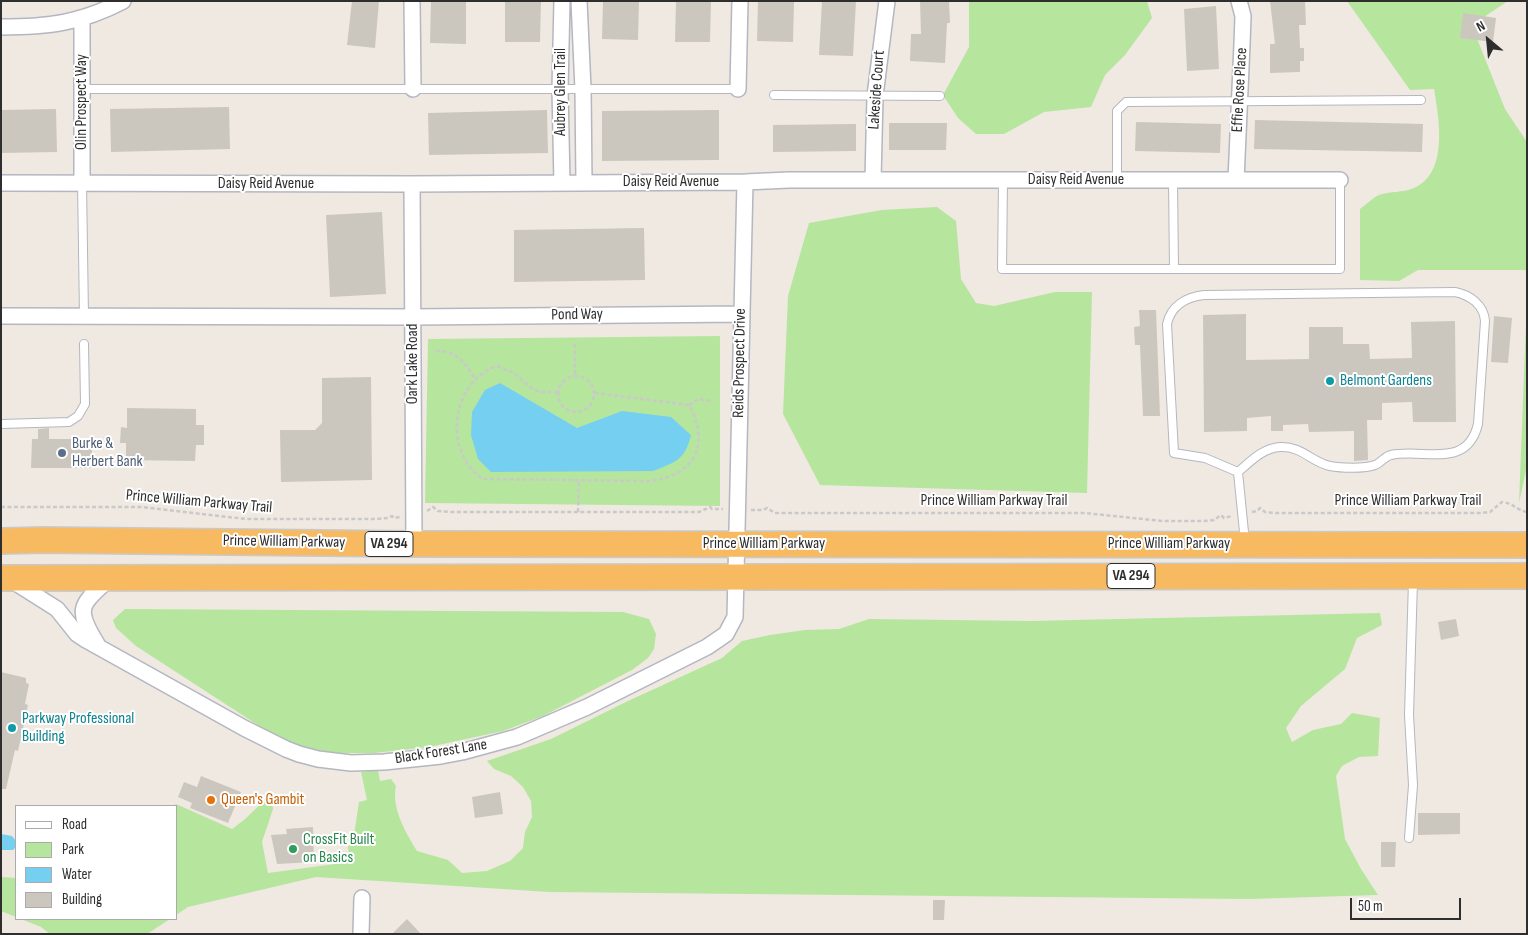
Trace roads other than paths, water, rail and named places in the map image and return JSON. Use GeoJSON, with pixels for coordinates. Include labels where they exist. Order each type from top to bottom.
{"type":"FeatureCollection","features":[{"type":"Feature","properties":{"kind":"highway","name":"Prince William Parkway"},"geometry":{"type":"LineString","coordinates":[[1,541],[414,544],[1527,545]]}},
{"type":"Feature","properties":{"kind":"highway","name":"Prince William Parkway"},"geometry":{"type":"LineString","coordinates":[[4,578],[1527,576]]}},
{"type":"Feature","properties":{"kind":"street"},"geometry":{"type":"LineString","coordinates":[[1,27],[55,25],[82,20],[105,11],[123,1]]}},
{"type":"Feature","properties":{"kind":"street"},"geometry":{"type":"LineString","coordinates":[[412,1],[413,89]]}},
{"type":"Feature","properties":{"kind":"street","name":"Aubrey Glen Trail"},"geometry":{"type":"LineString","coordinates":[[562,1],[560,89],[562,183]]}},
{"type":"Feature","properties":{"kind":"street","name":"Aubrey Glen Trail"},"geometry":{"type":"LineString","coordinates":[[579,1],[583,89],[584,183]]}},
{"type":"Feature","properties":{"kind":"street"},"geometry":{"type":"LineString","coordinates":[[738,89],[740,1]]}},
{"type":"Feature","properties":{"kind":"street","name":"Lakeside Court"},"geometry":{"type":"LineString","coordinates":[[873,180],[875,96],[887,1]]}},
{"type":"Feature","properties":{"kind":"street","name":"Effie Rose Place"},"geometry":{"type":"LineString","coordinates":[[1236,180],[1243,16],[1239,1]]}},
{"type":"Feature","properties":{"kind":"street","name":"Olin Prospect Way"},"geometry":{"type":"LineString","coordinates":[[82,20],[82,184]]}},
{"type":"Feature","properties":{"kind":"street","name":"Daisy Reid Avenue"},"geometry":{"type":"LineString","coordinates":[[1,183],[412,184],[745,182],[789,180],[1340,180]]}},
{"type":"Feature","properties":{"kind":"street","name":"Reids Prospect Drive"},"geometry":{"type":"LineString","coordinates":[[736,544],[745,182]]}},
{"type":"Feature","properties":{"kind":"street","name":"Oark Lake Road"},"geometry":{"type":"LineString","coordinates":[[412,184],[414,544]]}},
{"type":"Feature","properties":{"kind":"street","name":"Pond Way"},"geometry":{"type":"LineString","coordinates":[[1,316],[413,317],[742,314]]}},
{"type":"Feature","properties":{"kind":"street","name":"Black Forest Lane"},"geometry":{"type":"LineString","coordinates":[[4,578],[57,609],[78,634],[244,728],[286,749],[322,760],[351,763],[384,762],[441,756],[484,747],[526,734],[587,707],[707,647],[726,634],[733,622],[736,544]]}},
{"type":"Feature","properties":{"kind":"street"},"geometry":{"type":"LineString","coordinates":[[98,646],[83,618],[84,606],[89,597],[110,578]]}},
{"type":"Feature","properties":{"kind":"street"},"geometry":{"type":"LineString","coordinates":[[361,934],[362,898]]}},
{"type":"Feature","properties":{"kind":"lane"},"geometry":{"type":"LineString","coordinates":[[82,89],[738,89]]}},
{"type":"Feature","properties":{"kind":"lane"},"geometry":{"type":"LineString","coordinates":[[774,95],[940,96]]}},
{"type":"Feature","properties":{"kind":"lane"},"geometry":{"type":"LineString","coordinates":[[1117,180],[1117,111],[1126,102],[1240,103],[1421,100]]}},
{"type":"Feature","properties":{"kind":"lane"},"geometry":{"type":"LineString","coordinates":[[1003,180],[1002,270],[1340,269],[1340,180]]}},
{"type":"Feature","properties":{"kind":"lane"},"geometry":{"type":"LineString","coordinates":[[1173,180],[1174,269]]}},
{"type":"Feature","properties":{"kind":"lane"},"geometry":{"type":"LineString","coordinates":[[82,184],[84,316]]}},
{"type":"Feature","properties":{"kind":"lane"},"geometry":{"type":"LineString","coordinates":[[1455,292],[1466,295],[1480,307],[1485,321],[1478,424],[1472,440],[1463,448],[1452,453],[1389,455],[1373,466],[1338,467],[1320,463],[1296,449],[1280,447],[1260,454],[1238,472],[1205,458],[1174,453],[1167,324],[1169,317],[1179,304],[1191,297],[1204,295],[1455,292]]}},
{"type":"Feature","properties":{"kind":"lane"},"geometry":{"type":"LineString","coordinates":[[1,424],[69,422],[78,416],[85,404],[84,344]]}},
{"type":"Feature","properties":{"kind":"lane"},"geometry":{"type":"LineString","coordinates":[[1238,472],[1245,544]]}},
{"type":"Feature","properties":{"kind":"lane"},"geometry":{"type":"LineString","coordinates":[[1409,838],[1412,785],[1410,715],[1413,576]]}},
{"type":"Feature","properties":{"kind":"water"},"geometry":{"type":"Polygon","coordinates":[[[500,383],[577,428],[622,411],[671,417],[691,435],[689,443],[678,459],[653,471],[491,472],[478,459],[471,435],[472,412],[485,390],[500,383]]]}},
{"type":"Feature","properties":{"kind":"water"},"geometry":{"type":"Polygon","coordinates":[[[1,834],[12,836],[15,840],[15,848],[13,850],[1,850],[1,834]]]}},
{"type":"Feature","properties":{"kind":"place","name":"Belmont Gardens"},"geometry":{"type":"Point","coordinates":[1330,381]}},
{"type":"Feature","properties":{"kind":"place","name":"Burke & Herbert Bank"},"geometry":{"type":"Point","coordinates":[62,453]}},
{"type":"Feature","properties":{"kind":"place","name":"Parkway Professional Building"},"geometry":{"type":"Point","coordinates":[12,728]}},
{"type":"Feature","properties":{"kind":"place","name":"Queen's Gambit"},"geometry":{"type":"Point","coordinates":[211,800]}},
{"type":"Feature","properties":{"kind":"place","name":"CrossFit Built on Basics"},"geometry":{"type":"Point","coordinates":[293,849]}}]}
